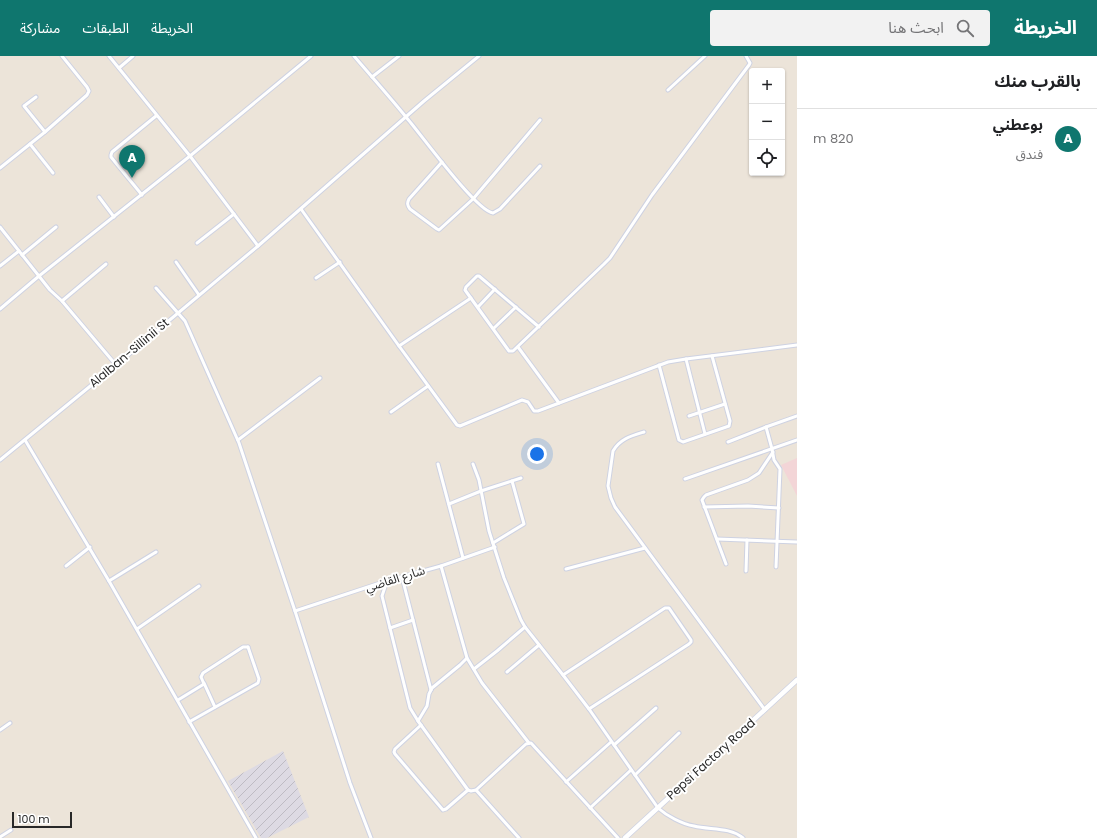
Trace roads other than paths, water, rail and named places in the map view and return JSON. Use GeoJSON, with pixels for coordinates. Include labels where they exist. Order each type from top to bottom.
{"type":"FeatureCollection","features":[{"type":"Feature","properties":{"kind":"main road","name":"Pepsi Factory Road"},"geometry":{"type":"LineString","coordinates":[[625,838],[797,680]]}},
{"type":"Feature","properties":{"kind":"street"},"geometry":{"type":"LineString","coordinates":[[0,168],[45,132],[87,95],[89,91],[88,87],[62,56]]}},
{"type":"Feature","properties":{"kind":"street"},"geometry":{"type":"LineString","coordinates":[[109,56],[156,116],[190,156],[258,246]]}},
{"type":"Feature","properties":{"kind":"street"},"geometry":{"type":"LineString","coordinates":[[119,68],[133,56]]}},
{"type":"Feature","properties":{"kind":"street"},"geometry":{"type":"LineString","coordinates":[[0,309],[39,276],[190,156],[311,56]]}},
{"type":"Feature","properties":{"kind":"street"},"geometry":{"type":"LineString","coordinates":[[354,56],[473,199],[491,213],[500,209],[540,166]]}},
{"type":"Feature","properties":{"kind":"street"},"geometry":{"type":"LineString","coordinates":[[372,77],[399,56]]}},
{"type":"Feature","properties":{"kind":"street","name":"Alalban-Sillinii St"},"geometry":{"type":"LineString","coordinates":[[0,460],[258,246],[406,117],[479,56]]}},
{"type":"Feature","properties":{"kind":"street"},"geometry":{"type":"LineString","coordinates":[[668,90],[705,56]]}},
{"type":"Feature","properties":{"kind":"street"},"geometry":{"type":"LineString","coordinates":[[539,327],[479,276],[477,276],[466,286],[465,290],[510,351],[513,351],[539,327],[610,258],[652,195],[749,65],[750,63],[746,56]]}},
{"type":"Feature","properties":{"kind":"street"},"geometry":{"type":"LineString","coordinates":[[36,97],[24,106],[45,132]]}},
{"type":"Feature","properties":{"kind":"street"},"geometry":{"type":"LineString","coordinates":[[142,195],[111,157],[111,155],[112,152],[156,116]]}},
{"type":"Feature","properties":{"kind":"street"},"geometry":{"type":"LineString","coordinates":[[442,162],[408,202],[410,209],[437,230],[439,230],[473,199],[540,120]]}},
{"type":"Feature","properties":{"kind":"street"},"geometry":{"type":"LineString","coordinates":[[30,144],[53,173]]}},
{"type":"Feature","properties":{"kind":"street"},"geometry":{"type":"LineString","coordinates":[[99,197],[114,217]]}},
{"type":"Feature","properties":{"kind":"street"},"geometry":{"type":"LineString","coordinates":[[301,209],[428,386],[457,425],[460,426],[522,400],[528,402],[536,412],[659,365],[686,359],[797,345]]}},
{"type":"Feature","properties":{"kind":"street"},"geometry":{"type":"LineString","coordinates":[[197,243],[234,214]]}},
{"type":"Feature","properties":{"kind":"street"},"geometry":{"type":"LineString","coordinates":[[0,227],[50,290],[62,301],[116,365]]}},
{"type":"Feature","properties":{"kind":"street"},"geometry":{"type":"LineString","coordinates":[[22,255],[56,227]]}},
{"type":"Feature","properties":{"kind":"street"},"geometry":{"type":"LineString","coordinates":[[0,266],[19,251]]}},
{"type":"Feature","properties":{"kind":"street"},"geometry":{"type":"LineString","coordinates":[[176,262],[199,295]]}},
{"type":"Feature","properties":{"kind":"street"},"geometry":{"type":"LineString","coordinates":[[316,278],[340,262]]}},
{"type":"Feature","properties":{"kind":"street"},"geometry":{"type":"LineString","coordinates":[[62,301],[106,264]]}},
{"type":"Feature","properties":{"kind":"street"},"geometry":{"type":"LineString","coordinates":[[156,288],[185,321],[238,440],[350,783],[371,838]]}},
{"type":"Feature","properties":{"kind":"street"},"geometry":{"type":"LineString","coordinates":[[478,307],[495,289]]}},
{"type":"Feature","properties":{"kind":"street"},"geometry":{"type":"LineString","coordinates":[[399,346],[471,298]]}},
{"type":"Feature","properties":{"kind":"street"},"geometry":{"type":"LineString","coordinates":[[494,328],[516,307]]}},
{"type":"Feature","properties":{"kind":"street"},"geometry":{"type":"LineString","coordinates":[[518,346],[559,403]]}},
{"type":"Feature","properties":{"kind":"street"},"geometry":{"type":"LineString","coordinates":[[659,365],[679,440],[683,442],[730,425],[712,356]]}},
{"type":"Feature","properties":{"kind":"street"},"geometry":{"type":"LineString","coordinates":[[686,359],[705,434]]}},
{"type":"Feature","properties":{"kind":"street"},"geometry":{"type":"LineString","coordinates":[[238,440],[320,378]]}},
{"type":"Feature","properties":{"kind":"street"},"geometry":{"type":"LineString","coordinates":[[391,412],[428,386]]}},
{"type":"Feature","properties":{"kind":"street"},"geometry":{"type":"LineString","coordinates":[[689,416],[725,404]]}},
{"type":"Feature","properties":{"kind":"street"},"geometry":{"type":"LineString","coordinates":[[728,442],[797,416]]}},
{"type":"Feature","properties":{"kind":"street"},"geometry":{"type":"LineString","coordinates":[[766,427],[775,463],[780,469],[776,567]]}},
{"type":"Feature","properties":{"kind":"street"},"geometry":{"type":"LineString","coordinates":[[644,432],[624,439],[615,447],[611,459],[608,486],[610,498],[615,507],[765,710]]}},
{"type":"Feature","properties":{"kind":"street"},"geometry":{"type":"LineString","coordinates":[[25,440],[90,547],[256,838]]}},
{"type":"Feature","properties":{"kind":"street"},"geometry":{"type":"LineString","coordinates":[[685,479],[772,450],[797,440]]}},
{"type":"Feature","properties":{"kind":"street"},"geometry":{"type":"LineString","coordinates":[[726,564],[702,502],[704,496],[748,480],[759,473],[772,450]]}},
{"type":"Feature","properties":{"kind":"street"},"geometry":{"type":"LineString","coordinates":[[438,464],[463,558]]}},
{"type":"Feature","properties":{"kind":"street"},"geometry":{"type":"LineString","coordinates":[[473,464],[479,480],[489,531],[504,578],[525,627],[589,709],[658,808],[665,814],[690,825],[734,832],[743,838]]}},
{"type":"Feature","properties":{"kind":"street"},"geometry":{"type":"LineString","coordinates":[[448,504],[521,478]]}},
{"type":"Feature","properties":{"kind":"street"},"geometry":{"type":"LineString","coordinates":[[493,543],[524,524],[512,481]]}},
{"type":"Feature","properties":{"kind":"street"},"geometry":{"type":"LineString","coordinates":[[704,507],[748,506],[779,508]]}},
{"type":"Feature","properties":{"kind":"street"},"geometry":{"type":"LineString","coordinates":[[717,539],[797,542]]}},
{"type":"Feature","properties":{"kind":"street"},"geometry":{"type":"LineString","coordinates":[[746,571],[747,540]]}},
{"type":"Feature","properties":{"kind":"street"},"geometry":{"type":"LineString","coordinates":[[66,566],[90,547]]}},
{"type":"Feature","properties":{"kind":"street","name":"شارع القاضي"},"geometry":{"type":"LineString","coordinates":[[295,611],[495,548]]}},
{"type":"Feature","properties":{"kind":"street"},"geometry":{"type":"LineString","coordinates":[[566,569],[645,548]]}},
{"type":"Feature","properties":{"kind":"street"},"geometry":{"type":"LineString","coordinates":[[109,581],[156,552]]}},
{"type":"Feature","properties":{"kind":"street"},"geometry":{"type":"LineString","coordinates":[[441,566],[467,658],[482,683],[528,743],[533,745],[618,838]]}},
{"type":"Feature","properties":{"kind":"street"},"geometry":{"type":"LineString","coordinates":[[402,577],[431,690],[427,706],[418,721]]}},
{"type":"Feature","properties":{"kind":"street"},"geometry":{"type":"LineString","coordinates":[[387,581],[382,596],[410,708],[468,790]]}},
{"type":"Feature","properties":{"kind":"street"},"geometry":{"type":"LineString","coordinates":[[137,629],[199,586]]}},
{"type":"Feature","properties":{"kind":"street"},"geometry":{"type":"LineString","coordinates":[[563,675],[665,608],[669,608],[691,642],[589,709]]}},
{"type":"Feature","properties":{"kind":"street"},"geometry":{"type":"LineString","coordinates":[[390,628],[413,620]]}},
{"type":"Feature","properties":{"kind":"street"},"geometry":{"type":"LineString","coordinates":[[474,669],[498,651],[525,627]]}},
{"type":"Feature","properties":{"kind":"street"},"geometry":{"type":"LineString","coordinates":[[507,672],[539,645]]}},
{"type":"Feature","properties":{"kind":"street"},"geometry":{"type":"LineString","coordinates":[[178,700],[204,684],[201,677],[204,673],[243,647],[248,647]]}},
{"type":"Feature","properties":{"kind":"street"},"geometry":{"type":"LineString","coordinates":[[189,722],[258,683],[259,679],[248,647]]}},
{"type":"Feature","properties":{"kind":"street"},"geometry":{"type":"LineString","coordinates":[[216,707],[202,676],[248,647]]}},
{"type":"Feature","properties":{"kind":"street"},"geometry":{"type":"LineString","coordinates":[[431,690],[467,658]]}},
{"type":"Feature","properties":{"kind":"street"},"geometry":{"type":"LineString","coordinates":[[614,746],[656,708]]}},
{"type":"Feature","properties":{"kind":"street"},"geometry":{"type":"LineString","coordinates":[[0,730],[10,723]]}},
{"type":"Feature","properties":{"kind":"street"},"geometry":{"type":"LineString","coordinates":[[421,725],[394,750],[394,754],[443,810],[468,790],[476,790],[528,743]]}},
{"type":"Feature","properties":{"kind":"street"},"geometry":{"type":"LineString","coordinates":[[635,775],[679,734]]}},
{"type":"Feature","properties":{"kind":"street"},"geometry":{"type":"LineString","coordinates":[[566,782],[611,742]]}},
{"type":"Feature","properties":{"kind":"street"},"geometry":{"type":"LineString","coordinates":[[590,808],[632,770]]}},
{"type":"Feature","properties":{"kind":"street"},"geometry":{"type":"LineString","coordinates":[[476,790],[519,838]]}},
{"type":"Feature","properties":{"kind":"street"},"geometry":{"type":"LineString","coordinates":[[0,837],[10,830]]}},
{"type":"Feature","properties":{"kind":"place","name":"بوعطني"},"geometry":{"type":"Point","coordinates":[132,178]}}]}
